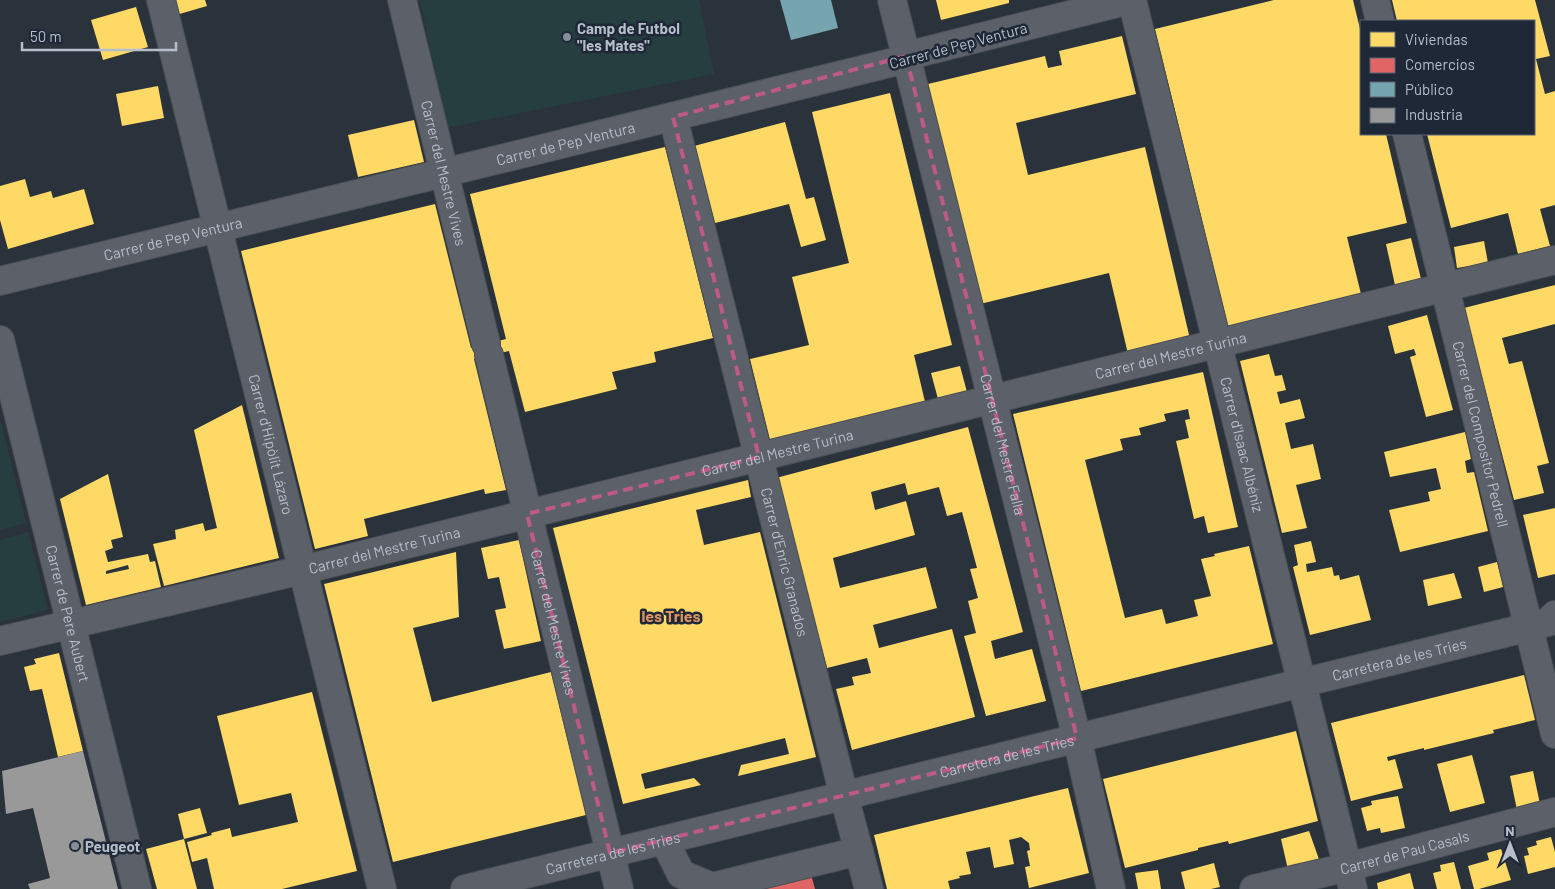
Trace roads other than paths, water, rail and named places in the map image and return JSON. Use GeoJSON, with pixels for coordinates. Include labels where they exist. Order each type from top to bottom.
{"type":"FeatureCollection","features":[{"type":"Feature","properties":{"kind":"street","name":"Carrer d'Hipòlit Lázaro"},"geometry":{"type":"LineString","coordinates":[[161,0],[382,889]]}},
{"type":"Feature","properties":{"kind":"street","name":"Carrer del Mestre Vives"},"geometry":{"type":"LineString","coordinates":[[402,0],[619,889]]}},
{"type":"Feature","properties":{"kind":"street","name":"Carrer del Mestre Falla"},"geometry":{"type":"LineString","coordinates":[[892,0],[1077,738],[1111,889]]}},
{"type":"Feature","properties":{"kind":"street","name":"Carrer de Pep Ventura"},"geometry":{"type":"LineString","coordinates":[[0,281],[673,117],[1131,0]]}},
{"type":"Feature","properties":{"kind":"street","name":"Carrer d'Isaac Albéniz"},"geometry":{"type":"LineString","coordinates":[[1131,0],[1350,878]]}},
{"type":"Feature","properties":{"kind":"street"},"geometry":{"type":"LineString","coordinates":[[1374,0],[1380,20]]}},
{"type":"Feature","properties":{"kind":"street","name":"Carrer d'Enric Granados"},"geometry":{"type":"LineString","coordinates":[[673,117],[869,889]]}},
{"type":"Feature","properties":{"kind":"street","name":"Carrer del Compositor Pedrell"},"geometry":{"type":"LineString","coordinates":[[1407,135],[1445,287],[1546,622],[1555,734]]}},
{"type":"Feature","properties":{"kind":"street","name":"Carrer del Mestre Turina"},"geometry":{"type":"LineString","coordinates":[[0,641],[302,570],[1555,260]]}},
{"type":"Feature","properties":{"kind":"street","name":"Carrer de Pere Aubert"},"geometry":{"type":"LineString","coordinates":[[0,340],[137,889]]}},
{"type":"Feature","properties":{"kind":"street","name":"Carretera de les Tries"},"geometry":{"type":"LineString","coordinates":[[465,889],[1546,622]]}},
{"type":"Feature","properties":{"kind":"street","name":"Carrer de Pau Casals"},"geometry":{"type":"LineString","coordinates":[[1254,889],[1350,878],[1555,812]]}},
{"type":"Feature","properties":{"kind":"street"},"geometry":{"type":"LineString","coordinates":[[664,840],[681,874],[712,886],[859,851]]}},
{"type":"Feature","properties":{"kind":"place","name":"Camp de Futbol \"les Mates\""},"geometry":{"type":"Point","coordinates":[567,37]}},
{"type":"Feature","properties":{"kind":"place","name":"Peugeot"},"geometry":{"type":"Point","coordinates":[75,846]}},
{"type":"Feature","properties":{"kind":"district","name":"les Tries"},"geometry":{"type":"Point","coordinates":[671,615]}}]}
